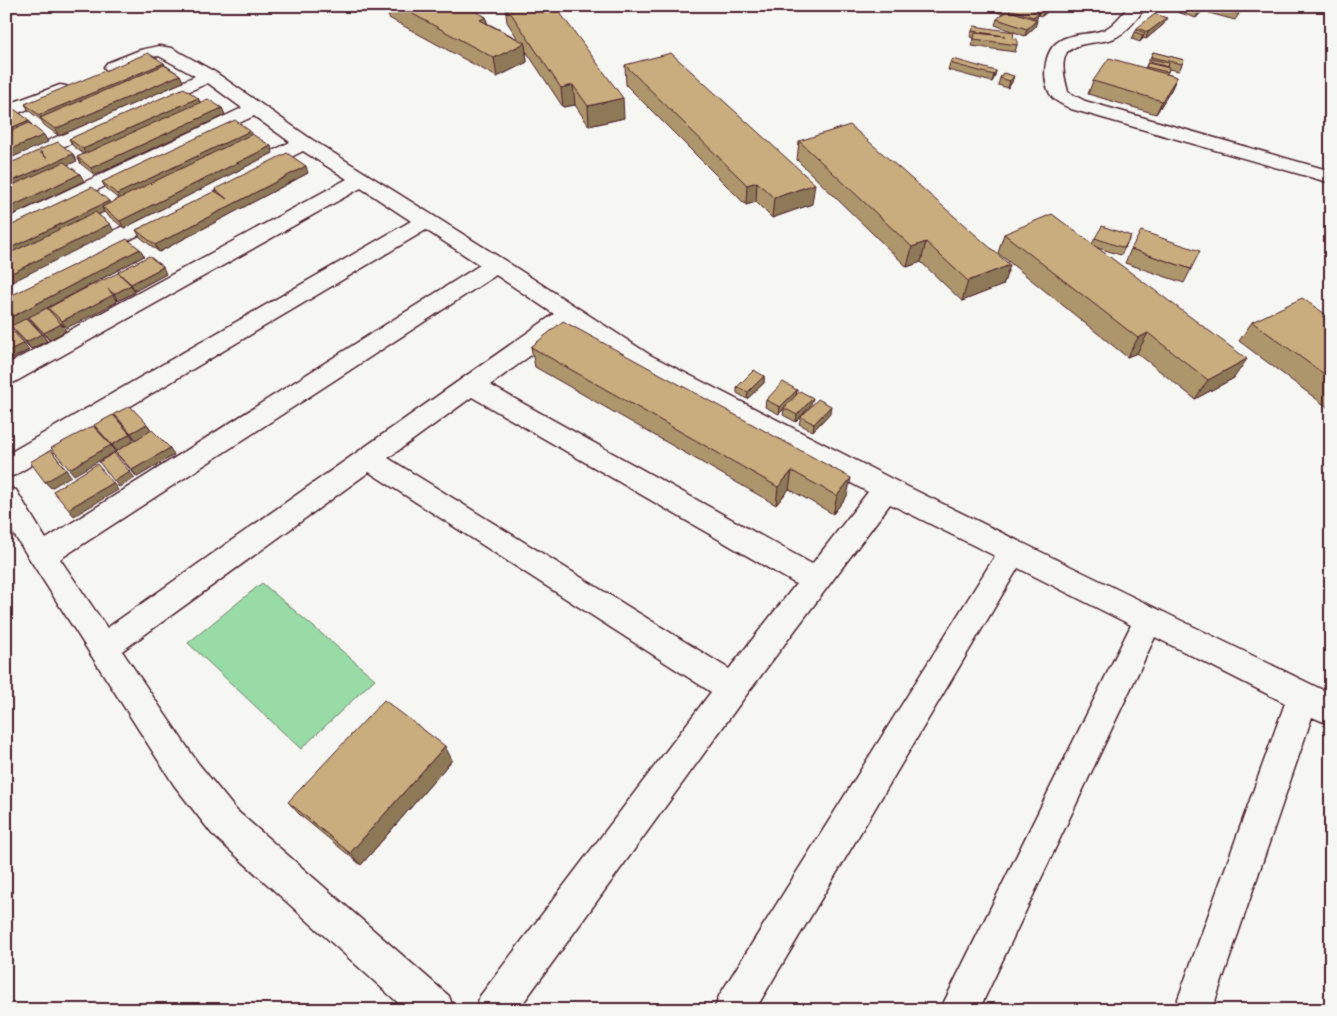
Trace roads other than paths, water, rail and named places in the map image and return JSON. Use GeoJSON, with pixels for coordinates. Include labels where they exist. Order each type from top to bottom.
{"type":"FeatureCollection","features":[{"type":"Feature","properties":{"kind":"street"},"geometry":{"type":"LineString","coordinates":[[1138,6],[1114,31],[1106,35],[1072,41],[1063,47],[1054,58],[1054,76],[1060,96],[1078,105],[1331,177]]}},
{"type":"Feature","properties":{"kind":"street"},"geometry":{"type":"LineString","coordinates":[[6,112],[159,50],[166,52],[209,76],[304,143],[496,265],[641,361],[886,490],[1317,703],[1193,1010]]}},
{"type":"Feature","properties":{"kind":"street"},"geometry":{"type":"LineString","coordinates":[[6,166],[209,76]]}},
{"type":"Feature","properties":{"kind":"street"},"geometry":{"type":"LineString","coordinates":[[6,227],[256,108]]}},
{"type":"Feature","properties":{"kind":"street"},"geometry":{"type":"LineString","coordinates":[[6,294],[304,143]]}},
{"type":"Feature","properties":{"kind":"street"},"geometry":{"type":"LineString","coordinates":[[6,376],[362,179]]}},
{"type":"Feature","properties":{"kind":"street"},"geometry":{"type":"LineString","coordinates":[[6,468],[426,221]]}},
{"type":"Feature","properties":{"kind":"street"},"geometry":{"type":"LineString","coordinates":[[42,556],[496,265]]}},
{"type":"Feature","properties":{"kind":"street"},"geometry":{"type":"LineString","coordinates":[[103,648],[571,314]]}},
{"type":"Feature","properties":{"kind":"street"},"geometry":{"type":"LineString","coordinates":[[470,385],[817,581]]}},
{"type":"Feature","properties":{"kind":"street"},"geometry":{"type":"LineString","coordinates":[[369,459],[733,688]]}},
{"type":"Feature","properties":{"kind":"street"},"geometry":{"type":"LineString","coordinates":[[494,1010],[733,688],[886,490]]}},
{"type":"Feature","properties":{"kind":"street"},"geometry":{"type":"LineString","coordinates":[[6,498],[42,556],[186,774],[224,822],[435,1010]]}},
{"type":"Feature","properties":{"kind":"street"},"geometry":{"type":"LineString","coordinates":[[733,1010],[1012,553]]}},
{"type":"Feature","properties":{"kind":"street"},"geometry":{"type":"LineString","coordinates":[[959,1010],[1148,621]]}}]}
